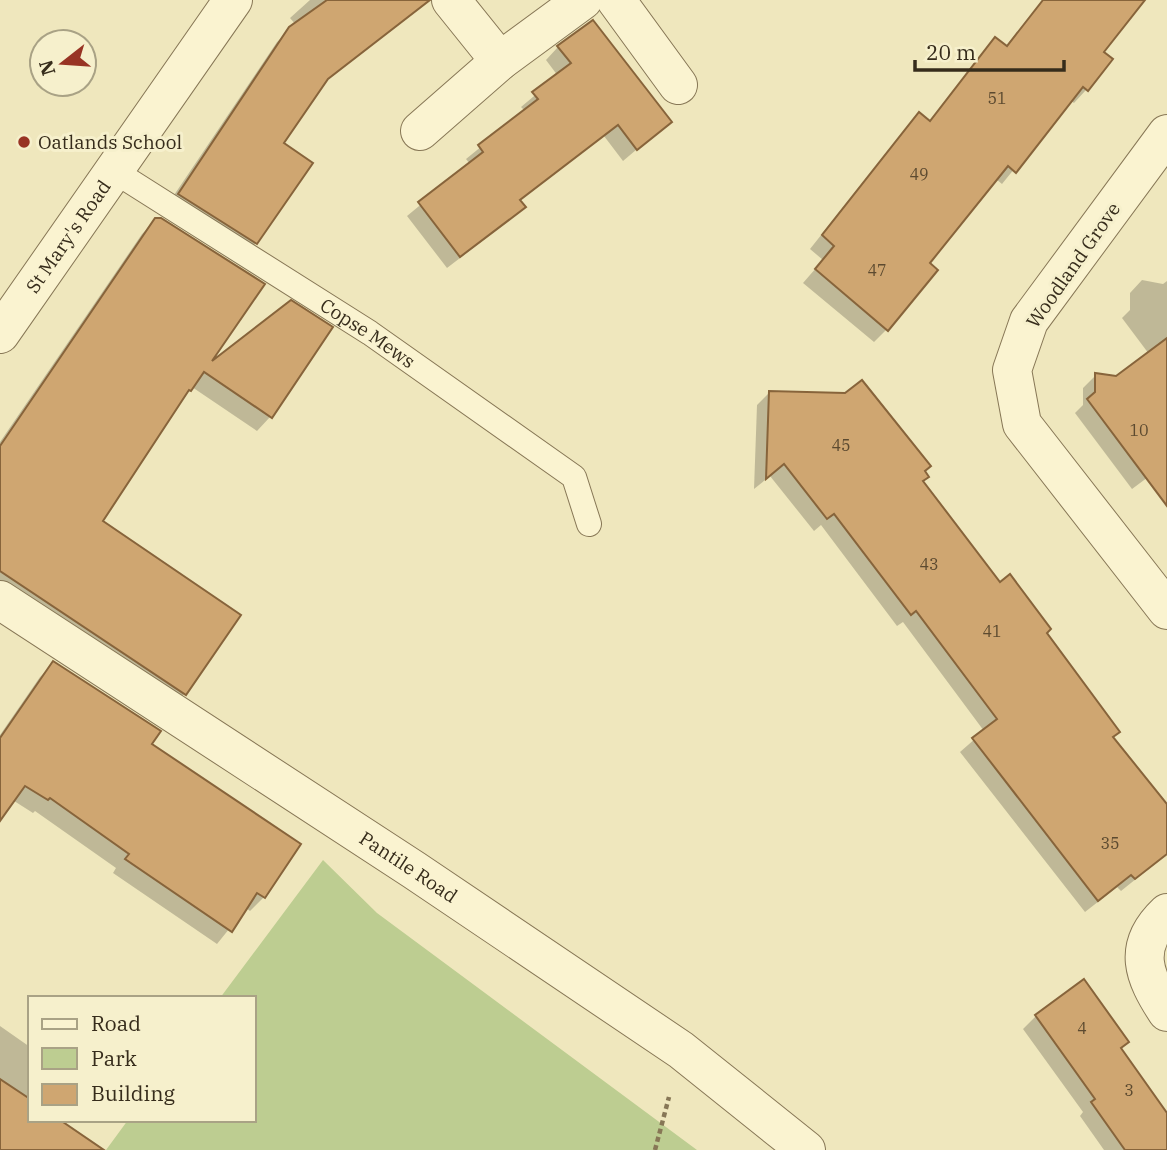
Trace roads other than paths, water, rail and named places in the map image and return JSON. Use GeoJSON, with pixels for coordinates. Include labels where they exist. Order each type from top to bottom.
{"type":"FeatureCollection","features":[{"type":"Feature","properties":{"kind":"street","name":"St Mary's Road"},"geometry":{"type":"LineString","coordinates":[[0,334],[233,0]]}},
{"type":"Feature","properties":{"kind":"street"},"geometry":{"type":"LineString","coordinates":[[451,0],[500,61]]}},
{"type":"Feature","properties":{"kind":"street"},"geometry":{"type":"LineString","coordinates":[[420,131],[500,61],[583,0]]}},
{"type":"Feature","properties":{"kind":"street"},"geometry":{"type":"LineString","coordinates":[[616,0],[678,85]]}},
{"type":"Feature","properties":{"kind":"street","name":"Woodland Grove"},"geometry":{"type":"LineString","coordinates":[[1167,134],[1029,321],[1012,370],[1023,424],[1167,610]]}},
{"type":"Feature","properties":{"kind":"street","name":"Pantile Road"},"geometry":{"type":"LineString","coordinates":[[0,600],[414,870],[681,1050],[806,1150]]}},
{"type":"Feature","properties":{"kind":"street"},"geometry":{"type":"LineString","coordinates":[[1167,913],[1155,925],[1142,960],[1147,982],[1167,1012]]}},
{"type":"Feature","properties":{"kind":"lane","name":"Copse Mews"},"geometry":{"type":"LineString","coordinates":[[114,171],[370,333],[574,477],[589,524]]}},
{"type":"Feature","properties":{"kind":"place","name":"Oatlands School"},"geometry":{"type":"Point","coordinates":[24,142]}}]}
